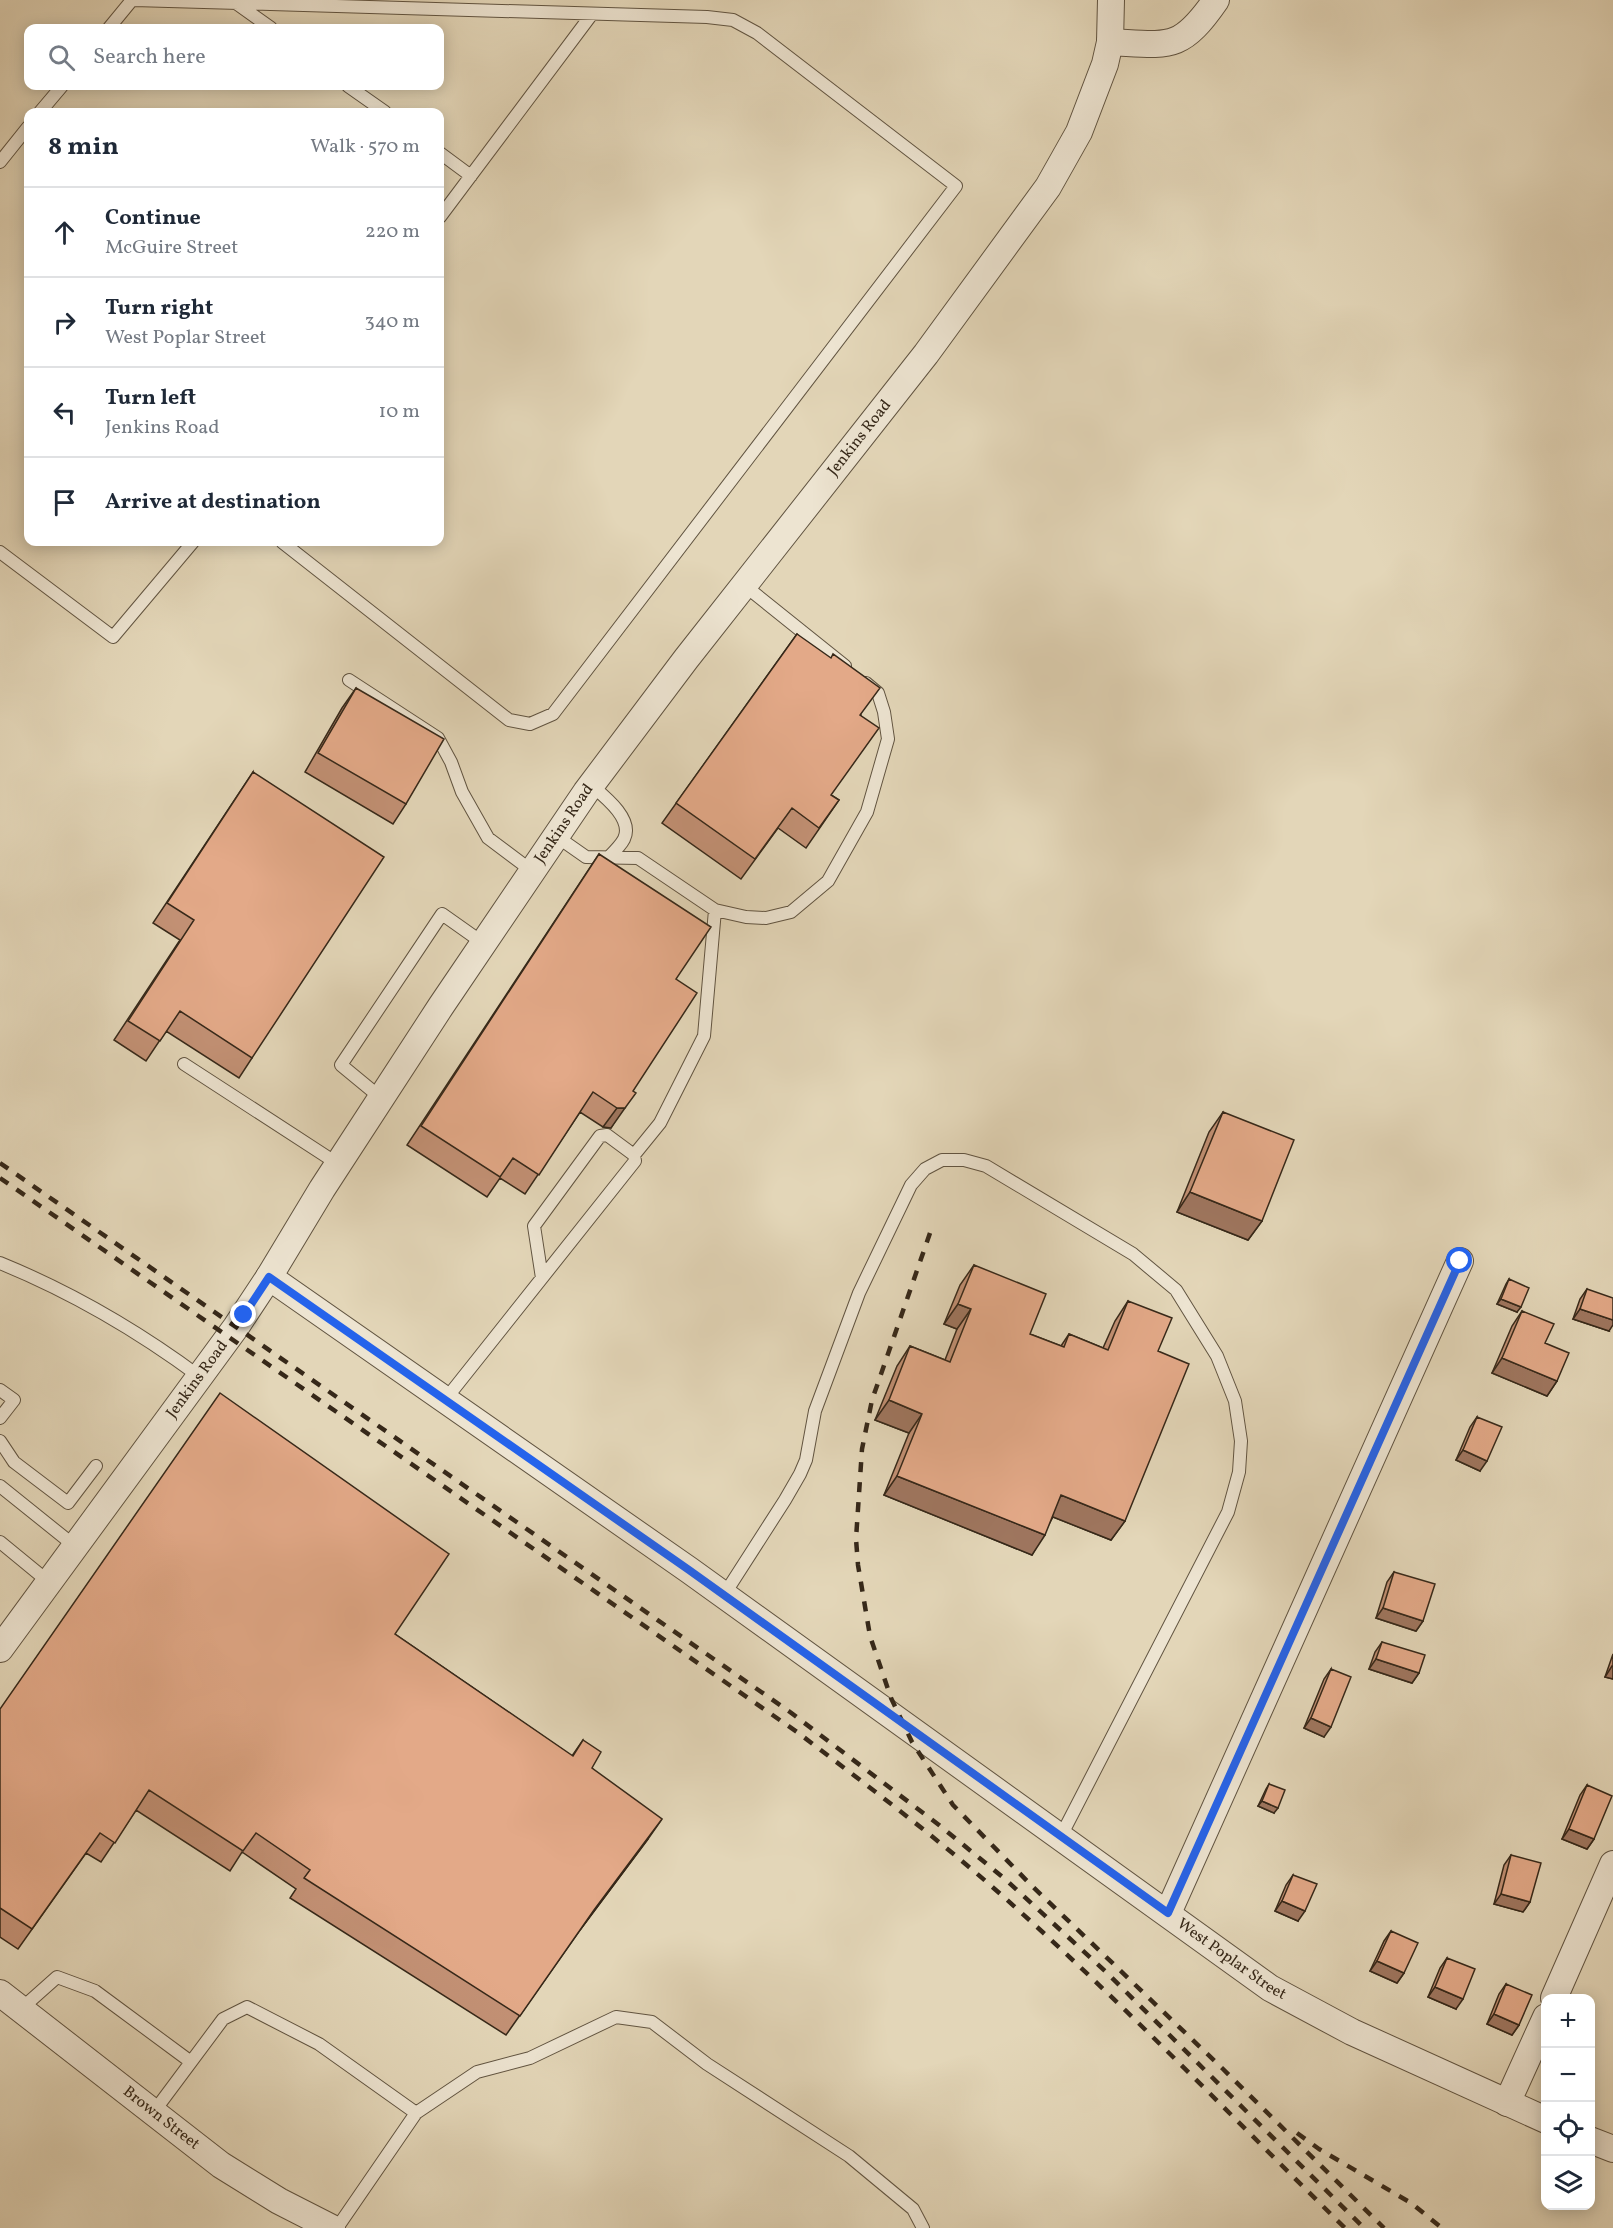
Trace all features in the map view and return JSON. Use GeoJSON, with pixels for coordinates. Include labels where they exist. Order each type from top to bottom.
{"type":"FeatureCollection","features":[{"type":"Feature","properties":{"kind":"street","name":"Jenkins Road"},"geometry":{"type":"LineString","coordinates":[[0,1648],[200,1377],[269,1277],[381,1098],[591,785],[744,585],[926,354],[1036,205],[1079,132],[1105,64],[1110,42],[1112,0]]}},
{"type":"Feature","properties":{"kind":"street"},"geometry":{"type":"LineString","coordinates":[[1110,42],[1166,45],[1188,35],[1216,0]]}},
{"type":"Feature","properties":{"kind":"street"},"geometry":{"type":"LineString","coordinates":[[1168,1913],[1460,1261]]}},
{"type":"Feature","properties":{"kind":"street","name":"West Poplar Street"},"geometry":{"type":"LineString","coordinates":[[269,1277],[723,1595],[1270,1988],[1352,2032],[1541,2118]]}},
{"type":"Feature","properties":{"kind":"street"},"geometry":{"type":"LineString","coordinates":[[1556,1994],[1613,1864]]}},
{"type":"Feature","properties":{"kind":"street","name":"Brown Street"},"geometry":{"type":"LineString","coordinates":[[0,1993],[221,2165],[279,2201],[332,2228]]}},
{"type":"Feature","properties":{"kind":"street"},"geometry":{"type":"LineString","coordinates":[[1507,2103],[1541,2026]]}},
{"type":"Feature","properties":{"kind":"street"},"geometry":{"type":"LineString","coordinates":[[1595,2142],[1613,2150]]}},
{"type":"Feature","properties":{"kind":"lane"},"geometry":{"type":"LineString","coordinates":[[112,24],[133,0],[707,17],[733,20],[757,33],[956,186],[552,714],[530,724],[509,720],[287,546]]}},
{"type":"Feature","properties":{"kind":"lane"},"geometry":{"type":"LineString","coordinates":[[236,3],[265,24]]}},
{"type":"Feature","properties":{"kind":"lane"},"geometry":{"type":"LineString","coordinates":[[444,212],[592,14]]}},
{"type":"Feature","properties":{"kind":"lane"},"geometry":{"type":"LineString","coordinates":[[43,108],[59,90]]}},
{"type":"Feature","properties":{"kind":"lane"},"geometry":{"type":"LineString","coordinates":[[354,90],[379,108]]}},
{"type":"Feature","properties":{"kind":"lane"},"geometry":{"type":"LineString","coordinates":[[0,162],[24,132]]}},
{"type":"Feature","properties":{"kind":"lane"},"geometry":{"type":"LineString","coordinates":[[444,156],[471,176]]}},
{"type":"Feature","properties":{"kind":"lane"},"geometry":{"type":"LineString","coordinates":[[0,552],[113,637],[190,546]]}},
{"type":"Feature","properties":{"kind":"lane"},"geometry":{"type":"LineString","coordinates":[[556,836],[586,858],[638,858],[715,910],[746,917],[766,918],[791,912],[828,881],[867,812],[888,739],[885,712],[878,693],[744,585]]}},
{"type":"Feature","properties":{"kind":"lane"},"geometry":{"type":"LineString","coordinates":[[349,680],[438,738],[451,762],[462,792],[488,838],[532,871]]}},
{"type":"Feature","properties":{"kind":"lane"},"geometry":{"type":"LineString","coordinates":[[591,785],[613,803],[626,825],[625,838],[609,858]]}},
{"type":"Feature","properties":{"kind":"lane"},"geometry":{"type":"LineString","coordinates":[[634,1155],[660,1123],[704,1036],[715,910]]}},
{"type":"Feature","properties":{"kind":"lane"},"geometry":{"type":"LineString","coordinates":[[381,1098],[341,1065],[442,914],[483,943]]}},
{"type":"Feature","properties":{"kind":"lane"},"geometry":{"type":"LineString","coordinates":[[184,1064],[338,1164]]}},
{"type":"Feature","properties":{"kind":"lane"},"geometry":{"type":"LineString","coordinates":[[445,1400],[542,1278],[635,1161],[634,1155],[607,1135],[600,1136],[534,1226],[542,1278]]}},
{"type":"Feature","properties":{"kind":"lane"},"geometry":{"type":"LineString","coordinates":[[723,1595],[800,1474],[806,1460],[815,1412],[858,1293],[911,1185],[925,1169],[942,1160],[964,1160],[986,1166],[1133,1254],[1176,1290],[1217,1356],[1235,1401],[1241,1441],[1239,1472],[1228,1512],[1060,1836]]}},
{"type":"Feature","properties":{"kind":"lane"},"geometry":{"type":"LineString","coordinates":[[0,1263],[35,1277],[115,1320],[169,1354],[200,1377]]}},
{"type":"Feature","properties":{"kind":"lane"},"geometry":{"type":"LineString","coordinates":[[0,1390],[14,1400],[0,1418]]}},
{"type":"Feature","properties":{"kind":"lane"},"geometry":{"type":"LineString","coordinates":[[0,1441],[14,1462],[68,1503],[96,1466]]}},
{"type":"Feature","properties":{"kind":"lane"},"geometry":{"type":"LineString","coordinates":[[0,1486],[76,1547]]}},
{"type":"Feature","properties":{"kind":"lane"},"geometry":{"type":"LineString","coordinates":[[0,1542],[50,1582]]}},
{"type":"Feature","properties":{"kind":"lane"},"geometry":{"type":"LineString","coordinates":[[21,2009],[57,1977],[95,1991],[191,2061]]}},
{"type":"Feature","properties":{"kind":"lane"},"geometry":{"type":"LineString","coordinates":[[153,2113],[223,2019],[247,2007],[320,2044],[416,2113]]}},
{"type":"Feature","properties":{"kind":"lane"},"geometry":{"type":"LineString","coordinates":[[337,2228],[416,2113],[477,2072],[530,2058],[616,2017],[652,2022],[707,2064],[849,2156],[914,2209],[923,2228]]}},
{"type":"Feature","properties":{"kind":"building"},"geometry":{"type":"Polygon","coordinates":[[[797,634],[831,658],[833,654],[880,688],[860,715],[879,728],[831,795],[839,800],[819,828],[792,808],[755,859],[676,803],[797,634]]]}},
{"type":"Feature","properties":{"kind":"building"},"geometry":{"type":"Polygon","coordinates":[[[356,688],[444,739],[406,804],[318,753],[356,688]]]}},
{"type":"Feature","properties":{"kind":"building"},"geometry":{"type":"Polygon","coordinates":[[[253,772],[384,857],[252,1058],[180,1011],[160,1041],[128,1021],[194,920],[167,903],[253,772]]]}},
{"type":"Feature","properties":{"kind":"building"},"geometry":{"type":"Polygon","coordinates":[[[599,854],[711,927],[676,979],[697,993],[633,1091],[636,1093],[625,1108],[617,1108],[593,1092],[539,1175],[513,1158],[500,1177],[421,1126],[599,854]]]}},
{"type":"Feature","properties":{"kind":"building"},"geometry":{"type":"Polygon","coordinates":[[[1223,1112],[1294,1140],[1262,1221],[1190,1192],[1223,1112]]]}},
{"type":"Feature","properties":{"kind":"building"},"geometry":{"type":"Polygon","coordinates":[[[974,1265],[1046,1294],[1030,1334],[1064,1347],[1069,1334],[1108,1350],[1128,1301],[1172,1318],[1158,1351],[1189,1364],[1125,1521],[1061,1495],[1045,1535],[897,1476],[922,1414],[889,1400],[910,1346],[950,1362],[971,1309],[958,1304],[974,1265]]]}},
{"type":"Feature","properties":{"kind":"building"},"geometry":{"type":"Polygon","coordinates":[[[1509,1279],[1529,1288],[1521,1307],[1501,1299],[1509,1279]]]}},
{"type":"Feature","properties":{"kind":"building"},"geometry":{"type":"Polygon","coordinates":[[[1587,1289],[1613,1298],[1613,1320],[1580,1309],[1587,1289]]]}},
{"type":"Feature","properties":{"kind":"building"},"geometry":{"type":"Polygon","coordinates":[[[1522,1311],[1554,1324],[1545,1343],[1569,1353],[1557,1381],[1502,1358],[1522,1311]]]}},
{"type":"Feature","properties":{"kind":"building"},"geometry":{"type":"Polygon","coordinates":[[[220,1393],[449,1554],[395,1634],[573,1756],[583,1740],[601,1752],[592,1768],[662,1819],[594,1910],[520,2016],[304,1878],[310,1870],[256,1833],[243,1851],[149,1790],[115,1843],[100,1833],[32,1929],[0,1908],[0,1709],[220,1393]]]}},
{"type":"Feature","properties":{"kind":"building"},"geometry":{"type":"Polygon","coordinates":[[[1477,1417],[1502,1427],[1487,1461],[1463,1450],[1477,1417]]]}},
{"type":"Feature","properties":{"kind":"building"},"geometry":{"type":"Polygon","coordinates":[[[1394,1572],[1435,1584],[1423,1621],[1383,1608],[1394,1572]]]}},
{"type":"Feature","properties":{"kind":"building"},"geometry":{"type":"Polygon","coordinates":[[[1382,1642],[1425,1655],[1419,1673],[1376,1659],[1382,1642]]]}},
{"type":"Feature","properties":{"kind":"building"},"geometry":{"type":"Polygon","coordinates":[[[1331,1669],[1351,1677],[1331,1727],[1311,1718],[1331,1669]]]}},
{"type":"Feature","properties":{"kind":"building"},"geometry":{"type":"Polygon","coordinates":[[[1269,1784],[1285,1790],[1278,1808],[1262,1801],[1269,1784]]]}},
{"type":"Feature","properties":{"kind":"building"},"geometry":{"type":"Polygon","coordinates":[[[1587,1785],[1612,1796],[1594,1839],[1569,1829],[1587,1785]]]}},
{"type":"Feature","properties":{"kind":"building"},"geometry":{"type":"Polygon","coordinates":[[[1511,1855],[1541,1863],[1530,1902],[1501,1894],[1511,1855]]]}},
{"type":"Feature","properties":{"kind":"building"},"geometry":{"type":"Polygon","coordinates":[[[1293,1875],[1317,1884],[1305,1911],[1282,1901],[1293,1875]]]}},
{"type":"Feature","properties":{"kind":"building"},"geometry":{"type":"Polygon","coordinates":[[[1391,1931],[1418,1943],[1404,1973],[1377,1961],[1391,1931]]]}},
{"type":"Feature","properties":{"kind":"building"},"geometry":{"type":"Polygon","coordinates":[[[1447,1958],[1475,1969],[1463,1999],[1435,1987],[1447,1958]]]}},
{"type":"Feature","properties":{"kind":"building"},"geometry":{"type":"Polygon","coordinates":[[[1506,1984],[1532,1995],[1519,2025],[1494,2014],[1506,1984]]]}},
{"type":"Feature","properties":{"kind":"railway"},"geometry":{"type":"LineString","coordinates":[[0,1163],[790,1712],[939,1825],[1005,1879],[1105,1971],[1364,2228]]}},
{"type":"Feature","properties":{"kind":"railway"},"geometry":{"type":"LineString","coordinates":[[0,1178],[797,1732],[903,1814],[981,1877],[1093,1979],[1345,2228]]}},
{"type":"Feature","properties":{"kind":"railway"},"geometry":{"type":"LineString","coordinates":[[930,1233],[872,1400],[862,1449],[856,1539],[858,1565],[870,1636],[891,1698],[912,1742],[953,1805],[1032,1886],[1222,2068],[1384,2228]]}},
{"type":"Feature","properties":{"kind":"railway"},"geometry":{"type":"LineString","coordinates":[[1297,2133],[1319,2149],[1411,2203],[1442,2228]]}},
{"type":"Feature","properties":{"kind":"route"},"geometry":{"type":"LineString","coordinates":[[244,1315],[269,1277],[689,1570],[1168,1913],[1460,1261]]}}]}
